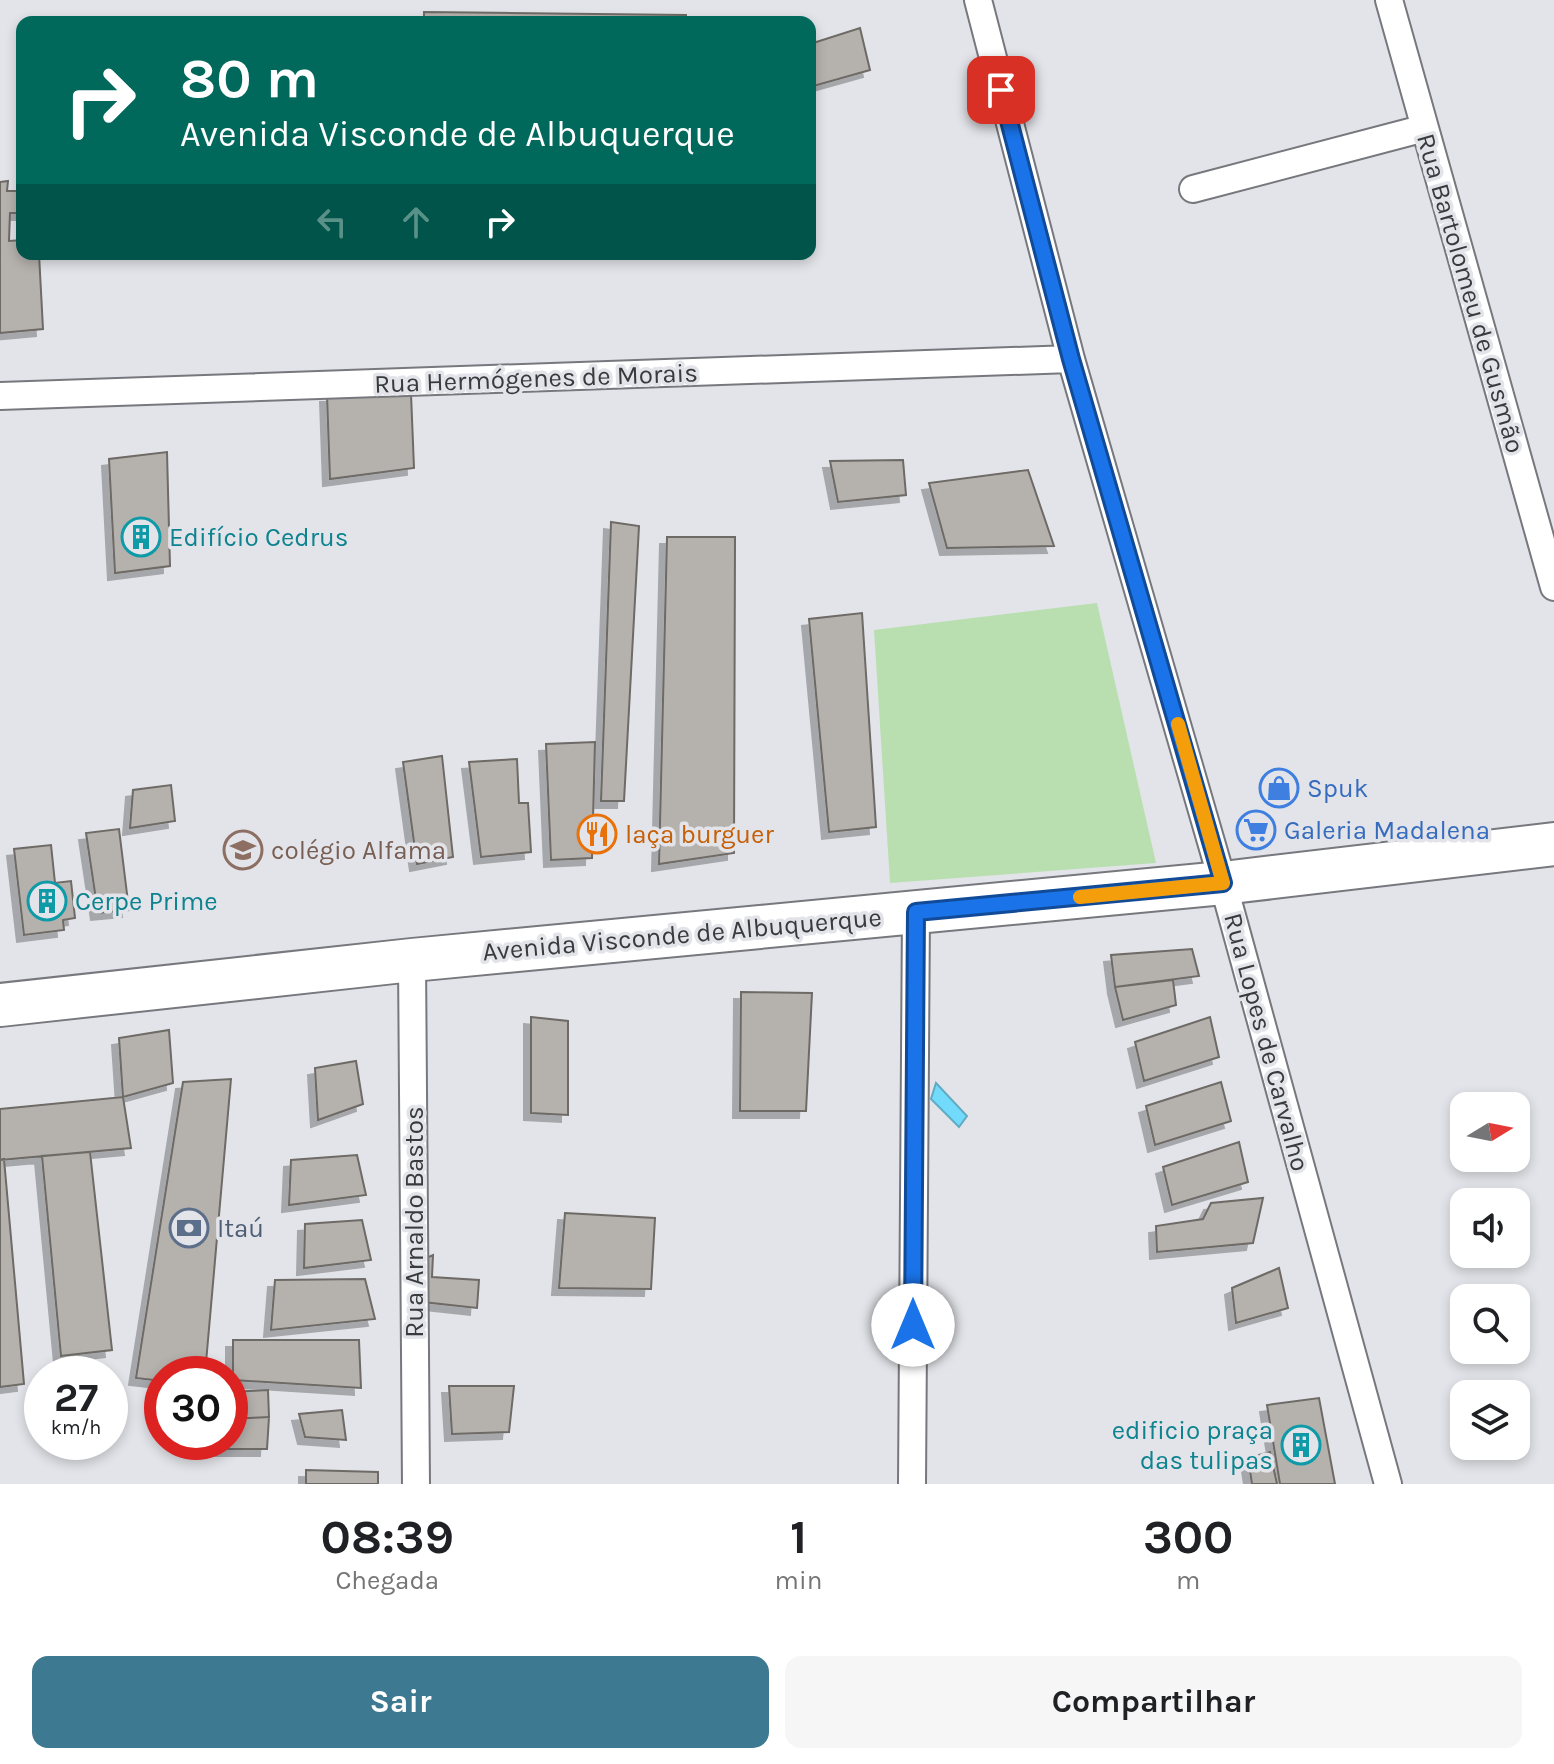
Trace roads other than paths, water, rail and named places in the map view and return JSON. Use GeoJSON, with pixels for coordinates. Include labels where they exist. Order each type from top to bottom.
{"type":"FeatureCollection","features":[{"type":"Feature","properties":{"kind":"main road","name":"Avenida Visconde de Albuquerque"},"geometry":{"type":"LineString","coordinates":[[0,1005],[412,960],[1223,883],[1554,844]]}},
{"type":"Feature","properties":{"kind":"street","name":"Rua Lopes de Carvalho"},"geometry":{"type":"LineString","coordinates":[[978,0],[1071,359],[1223,883],[1388,1484]]}},
{"type":"Feature","properties":{"kind":"street","name":"Rua Bartolomeu de Gusmão"},"geometry":{"type":"LineString","coordinates":[[1389,0],[1554,587]]}},
{"type":"Feature","properties":{"kind":"street"},"geometry":{"type":"LineString","coordinates":[[1193,189],[1425,128]]}},
{"type":"Feature","properties":{"kind":"street","name":"Rua Hermógenes de Morais"},"geometry":{"type":"LineString","coordinates":[[0,396],[1071,359]]}},
{"type":"Feature","properties":{"kind":"street"},"geometry":{"type":"LineString","coordinates":[[912,1484],[916,912]]}},
{"type":"Feature","properties":{"kind":"street","name":"Rua Arnaldo Bastos"},"geometry":{"type":"LineString","coordinates":[[412,960],[416,1484]]}},
{"type":"Feature","properties":{"kind":"water"},"geometry":{"type":"Polygon","coordinates":[[[936,1083],[967,1116],[959,1127],[931,1099],[936,1083]]]}},
{"type":"Feature","properties":{"kind":"place","name":"Edifício Cedrus"},"geometry":{"type":"Point","coordinates":[141,537]}},
{"type":"Feature","properties":{"kind":"place","name":"Spuk"},"geometry":{"type":"Point","coordinates":[1279,788]}},
{"type":"Feature","properties":{"kind":"place","name":"Galeria Madalena"},"geometry":{"type":"Point","coordinates":[1256,830]}},
{"type":"Feature","properties":{"kind":"place","name":"laça burguer"},"geometry":{"type":"Point","coordinates":[597,834]}},
{"type":"Feature","properties":{"kind":"place","name":"colégio Alfama"},"geometry":{"type":"Point","coordinates":[243,850]}},
{"type":"Feature","properties":{"kind":"place","name":"Cerpe Prime"},"geometry":{"type":"Point","coordinates":[47,901]}},
{"type":"Feature","properties":{"kind":"place","name":"Itaú"},"geometry":{"type":"Point","coordinates":[189,1228]}},
{"type":"Feature","properties":{"kind":"place","name":"edificio praça das tulipas"},"geometry":{"type":"Point","coordinates":[1301,1445]}}]}
